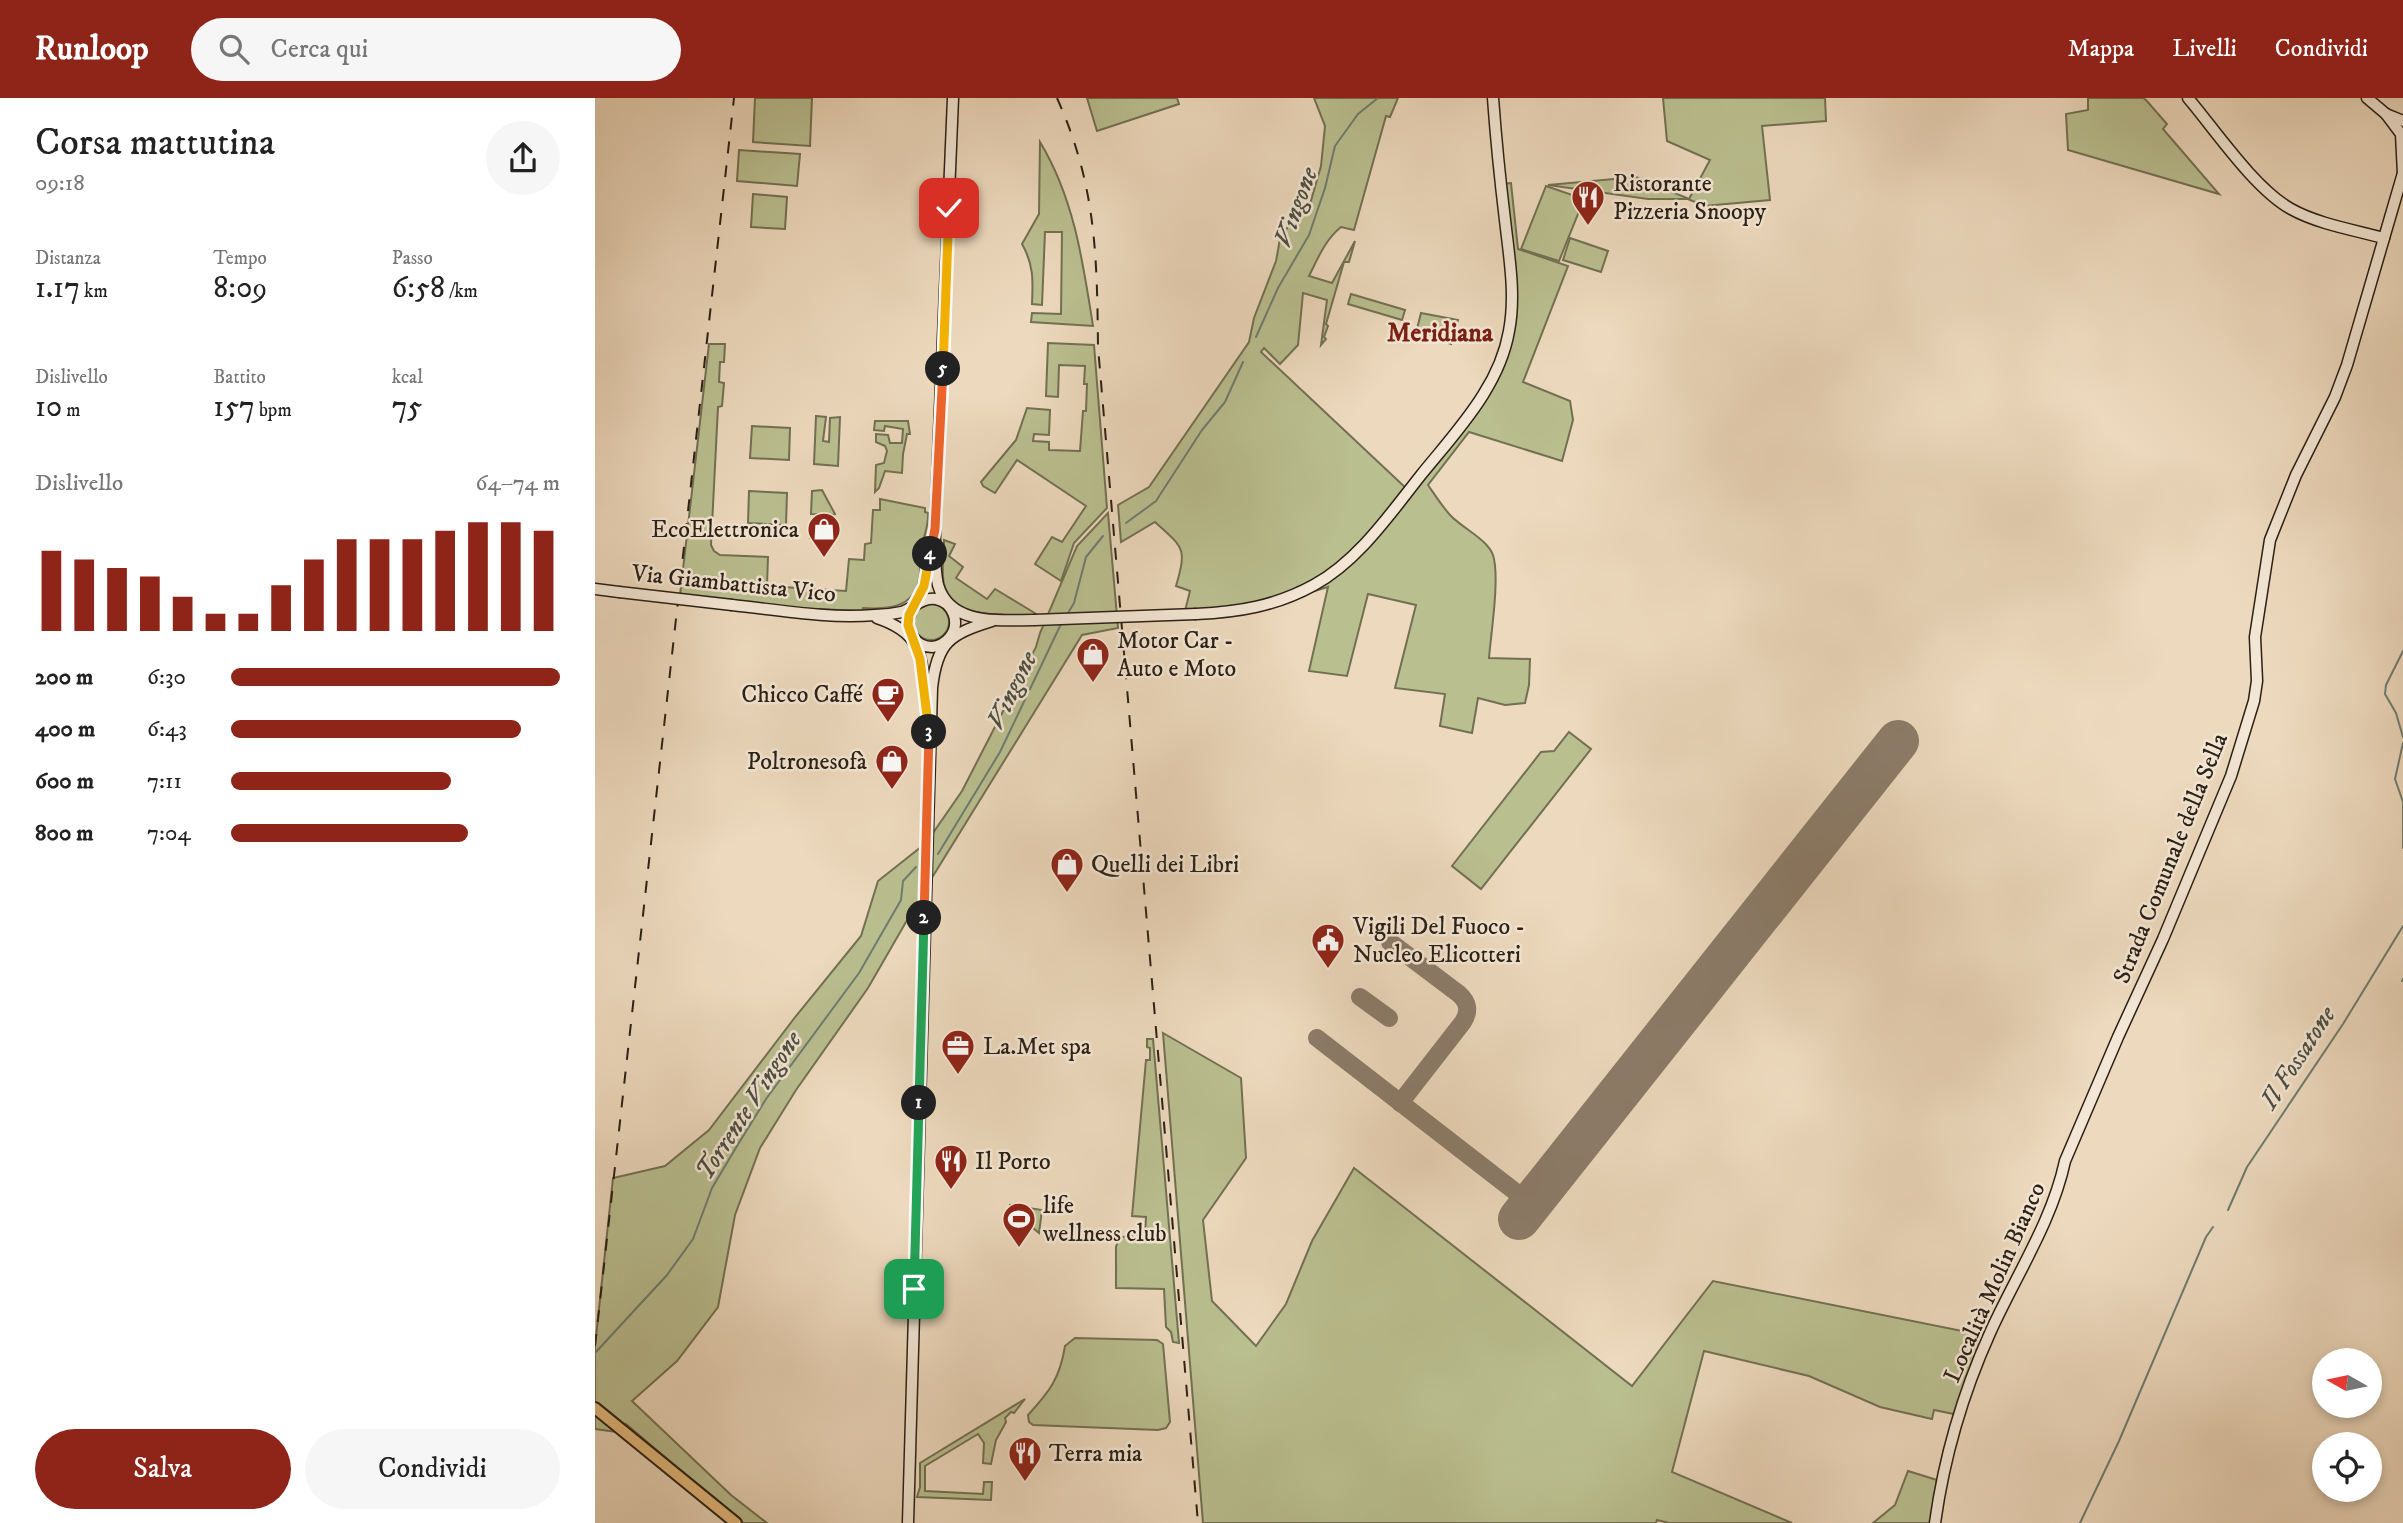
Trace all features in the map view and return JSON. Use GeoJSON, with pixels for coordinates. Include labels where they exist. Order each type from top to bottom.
{"type":"FeatureCollection","features":[{"type":"Feature","properties":{"kind":"main road"},"geometry":{"type":"LineString","coordinates":[[595,1408],[736,1523]]}},
{"type":"Feature","properties":{"kind":"street"},"geometry":{"type":"LineString","coordinates":[[908,1523],[929,731],[933,673],[937,659],[955,626],[953,612],[936,575],[935,529],[953,98]]}},
{"type":"Feature","properties":{"kind":"street"},"geometry":{"type":"LineString","coordinates":[[913,638],[922,645],[933,647],[968,628],[992,621],[1196,614],[1254,609],[1283,601],[1316,584],[1355,553],[1467,419],[1484,394],[1505,347],[1511,307],[1510,267],[1493,98]]}},
{"type":"Feature","properties":{"kind":"street"},"geometry":{"type":"LineString","coordinates":[[2188,98],[2247,168],[2279,201],[2293,210],[2383,238]]}},
{"type":"Feature","properties":{"kind":"street"},"geometry":{"type":"LineString","coordinates":[[2367,98],[2398,127],[2401,134],[2403,174]]}},
{"type":"Feature","properties":{"kind":"street"},"geometry":{"type":"LineString","coordinates":[[2386,114],[2403,121]]}},
{"type":"Feature","properties":{"kind":"street","name":"Strada Comunale della Sella"},"geometry":{"type":"LineString","coordinates":[[2061,1180],[2065,1161],[2231,776],[2254,701],[2257,681],[2255,637],[2270,540],[2296,475],[2341,382],[2403,174]]}},
{"type":"Feature","properties":{"kind":"street"},"geometry":{"type":"LineString","coordinates":[[929,731],[922,668],[908,620],[924,586],[935,529]]}},
{"type":"Feature","properties":{"kind":"street","name":"Via Giambattista Vico"},"geometry":{"type":"LineString","coordinates":[[595,589],[806,613],[870,616],[891,614],[915,605]]}},
{"type":"Feature","properties":{"kind":"street"},"geometry":{"type":"LineString","coordinates":[[915,605],[926,599],[933,599],[968,615],[992,621]]}},
{"type":"Feature","properties":{"kind":"street","name":"Via Giambattista Vico"},"geometry":{"type":"LineString","coordinates":[[870,616],[890,622],[913,638]]}},
{"type":"Feature","properties":{"kind":"street","name":"Località Molin Bianco"},"geometry":{"type":"LineString","coordinates":[[1935,1523],[1948,1454],[1976,1368],[2061,1180]]}},
{"type":"Feature","properties":{"kind":"green space"},"geometry":{"type":"Polygon","coordinates":[[[755,98],[812,98],[810,146],[753,142],[755,98]]]}},
{"type":"Feature","properties":{"kind":"green space"},"geometry":{"type":"Polygon","coordinates":[[[1087,98],[1177,98],[1179,104],[1097,131],[1087,98]]]}},
{"type":"Feature","properties":{"kind":"green space"},"geometry":{"type":"Polygon","coordinates":[[[1314,98],[1398,98],[1390,117],[1386,116],[1354,230],[1341,227],[1335,232],[1309,276],[1332,283],[1355,241],[1349,262],[1344,262],[1326,324],[1326,339],[1321,345],[1327,300],[1303,293],[1298,345],[1280,364],[1264,348],[1261,352],[1408,490],[1484,394],[1510,329],[1501,184],[1511,183],[1518,249],[1568,266],[1523,382],[1570,401],[1573,420],[1562,461],[1469,432],[1428,485],[1450,515],[1480,539],[1493,555],[1495,591],[1489,658],[1530,659],[1525,703],[1505,705],[1478,698],[1472,733],[1440,726],[1445,694],[1395,688],[1416,605],[1368,594],[1347,676],[1309,671],[1328,587],[1254,609],[1184,615],[1190,591],[1176,586],[1182,556],[1172,538],[1155,522],[1121,542],[1118,505],[1149,487],[1249,342],[1254,318],[1276,261],[1280,239],[1293,219],[1308,211],[1321,166],[1325,126],[1314,98]]]}},
{"type":"Feature","properties":{"kind":"green space"},"geometry":{"type":"Polygon","coordinates":[[[1663,98],[1825,98],[1826,121],[1762,126],[1770,200],[1704,206],[1688,199],[1648,199],[1548,185],[1636,177],[1689,199],[1710,160],[1667,141],[1663,98]]]}},
{"type":"Feature","properties":{"kind":"green space"},"geometry":{"type":"Polygon","coordinates":[[[2088,98],[2146,100],[2167,124],[2163,129],[2219,194],[2068,150],[2066,114],[2088,110],[2088,98]]]}},
{"type":"Feature","properties":{"kind":"green space"},"geometry":{"type":"Polygon","coordinates":[[[1040,142],[1052,163],[1069,208],[1081,254],[1093,326],[1031,322],[1032,313],[1061,314],[1062,232],[1045,232],[1042,305],[1032,304],[1031,266],[1022,244],[1039,214],[1040,142]]]}},
{"type":"Feature","properties":{"kind":"green space"},"geometry":{"type":"Polygon","coordinates":[[[739,150],[800,154],[797,186],[737,181],[739,150]]]}},
{"type":"Feature","properties":{"kind":"green space"},"geometry":{"type":"Polygon","coordinates":[[[1546,186],[1584,199],[1559,261],[1521,249],[1546,186]]]}},
{"type":"Feature","properties":{"kind":"green space"},"geometry":{"type":"Polygon","coordinates":[[[753,194],[787,197],[785,229],[751,227],[753,194]]]}},
{"type":"Feature","properties":{"kind":"green space"},"geometry":{"type":"Polygon","coordinates":[[[1570,238],[1608,251],[1601,272],[1563,260],[1570,238]]]}},
{"type":"Feature","properties":{"kind":"green space"},"geometry":{"type":"Polygon","coordinates":[[[1351,294],[1405,310],[1402,320],[1348,304],[1351,294]]]}},
{"type":"Feature","properties":{"kind":"green space"},"geometry":{"type":"Polygon","coordinates":[[[1421,313],[1458,320],[1451,344],[1417,329],[1421,313]]]}},
{"type":"Feature","properties":{"kind":"green space"},"geometry":{"type":"Polygon","coordinates":[[[1048,343],[1094,345],[1107,508],[1074,543],[1061,581],[1035,564],[1052,537],[1062,542],[1086,506],[1017,460],[995,493],[981,482],[1016,440],[1027,408],[1050,410],[1049,435],[1034,434],[1033,441],[1049,442],[1049,450],[1080,451],[1083,411],[1086,411],[1085,366],[1059,365],[1058,397],[1046,396],[1048,343]]]}},
{"type":"Feature","properties":{"kind":"green space"},"geometry":{"type":"Polygon","coordinates":[[[709,344],[725,344],[724,362],[720,362],[719,382],[724,383],[722,406],[718,407],[711,545],[714,551],[720,555],[768,557],[767,586],[846,591],[849,559],[864,560],[865,544],[871,543],[873,510],[880,510],[880,499],[925,508],[928,518],[918,584],[908,600],[893,607],[863,608],[862,611],[796,608],[680,595],[709,344]]]}},
{"type":"Feature","properties":{"kind":"green space"},"geometry":{"type":"Polygon","coordinates":[[[816,416],[826,417],[823,441],[829,442],[830,418],[840,417],[838,466],[814,464],[816,416]]]}},
{"type":"Feature","properties":{"kind":"green space"},"geometry":{"type":"Polygon","coordinates":[[[875,421],[908,421],[910,434],[907,434],[902,473],[885,471],[875,492],[876,465],[884,463],[887,451],[885,446],[876,442],[876,434],[888,435],[890,443],[902,443],[903,429],[885,426],[884,431],[874,430],[875,421]]]}},
{"type":"Feature","properties":{"kind":"green space"},"geometry":{"type":"Polygon","coordinates":[[[752,426],[790,428],[789,460],[750,458],[752,426]]]}},
{"type":"Feature","properties":{"kind":"green space"},"geometry":{"type":"Polygon","coordinates":[[[822,490],[835,514],[833,515],[811,514],[812,491],[822,490]]]}},
{"type":"Feature","properties":{"kind":"green space"},"geometry":{"type":"Polygon","coordinates":[[[749,491],[787,493],[786,525],[748,523],[749,491]]]}},
{"type":"Feature","properties":{"kind":"green space"},"geometry":{"type":"Polygon","coordinates":[[[1108,513],[1118,628],[1082,635],[925,889],[868,988],[796,1090],[760,1148],[735,1215],[718,1307],[677,1361],[632,1401],[731,1495],[767,1523],[742,1523],[626,1424],[623,1433],[595,1429],[595,1346],[613,1178],[665,1166],[709,1130],[861,936],[878,881],[926,843],[962,791],[1036,647],[1077,546],[1108,513]]]}},
{"type":"Feature","properties":{"kind":"green space"},"geometry":{"type":"Polygon","coordinates":[[[813,518],[836,521],[834,540],[810,538],[813,518]]]}},
{"type":"Feature","properties":{"kind":"green space"},"geometry":{"type":"Polygon","coordinates":[[[944,540],[955,544],[949,556],[963,567],[956,578],[987,599],[995,589],[1038,615],[998,615],[970,610],[959,605],[944,584],[944,540]]]}},
{"type":"Feature","properties":{"kind":"green space"},"geometry":{"type":"Polygon","coordinates":[[[931,604],[944,609],[949,622],[944,635],[931,640],[918,635],[913,622],[918,609],[931,604]]]}},
{"type":"Feature","properties":{"kind":"green space"},"geometry":{"type":"Polygon","coordinates":[[[1569,732],[1591,749],[1481,889],[1452,866],[1541,752],[1554,751],[1569,732]]]}},
{"type":"Feature","properties":{"kind":"green space"},"geometry":{"type":"Polygon","coordinates":[[[1163,1033],[1241,1078],[1246,1158],[1203,1220],[1212,1301],[1256,1346],[1286,1304],[1312,1241],[1354,1168],[1632,1386],[1713,1281],[1972,1333],[1985,1332],[1954,1414],[1934,1410],[1932,1419],[1880,1407],[1809,1376],[1704,1351],[1672,1472],[1792,1523],[1669,1523],[1657,1520],[1656,1523],[1203,1523],[1163,1033]]]}},
{"type":"Feature","properties":{"kind":"green space"},"geometry":{"type":"Polygon","coordinates":[[[1147,1039],[1153,1039],[1179,1343],[1173,1342],[1171,1332],[1166,1327],[1164,1289],[1116,1288],[1116,1247],[1119,1238],[1145,1236],[1146,1217],[1132,1216],[1146,1060],[1150,1060],[1147,1039]]]}},
{"type":"Feature","properties":{"kind":"green space"},"geometry":{"type":"Polygon","coordinates":[[[1010,1205],[1042,1210],[1039,1233],[1026,1222],[1008,1217],[1010,1205]]]}},
{"type":"Feature","properties":{"kind":"green space"},"geometry":{"type":"Polygon","coordinates":[[[1075,1338],[1157,1340],[1163,1344],[1170,1422],[1166,1428],[1158,1430],[1033,1425],[1029,1422],[1028,1415],[1057,1376],[1065,1346],[1075,1338]]]}},
{"type":"Feature","properties":{"kind":"green space"},"geometry":{"type":"Polygon","coordinates":[[[1025,1399],[1014,1413],[1011,1412],[1005,1418],[1006,1422],[996,1440],[991,1464],[983,1463],[984,1443],[978,1434],[925,1466],[925,1491],[983,1494],[984,1482],[992,1482],[991,1500],[917,1497],[920,1487],[920,1463],[1025,1399]]]}},
{"type":"Feature","properties":{"kind":"green space"},"geometry":{"type":"Polygon","coordinates":[[[1908,1471],[1937,1480],[1930,1523],[1873,1523],[1895,1505],[1908,1471]]]}},
{"type":"Feature","properties":{"kind":"waterway","name":"Vingone"},"geometry":{"type":"LineString","coordinates":[[1256,337],[1278,288],[1309,235],[1325,188],[1335,146],[1358,114],[1378,98]]}},
{"type":"Feature","properties":{"kind":"waterway","name":"Vingone"},"geometry":{"type":"LineString","coordinates":[[1126,523],[1156,501],[1202,430],[1225,402],[1243,362]]}},
{"type":"Feature","properties":{"kind":"waterway","name":"Vingone"},"geometry":{"type":"LineString","coordinates":[[1068,613],[1074,603],[1086,557],[1103,536]]}},
{"type":"Feature","properties":{"kind":"waterway","name":"Vingone"},"geometry":{"type":"LineString","coordinates":[[938,854],[1000,752],[1061,624]]}},
{"type":"Feature","properties":{"kind":"waterway","name":"Il Fossatone"},"geometry":{"type":"LineString","coordinates":[[2403,651],[2386,685],[2385,694],[2396,713],[2403,737]]}},
{"type":"Feature","properties":{"kind":"waterway","name":"Il Fossatone"},"geometry":{"type":"LineString","coordinates":[[2403,743],[2395,779],[2403,802],[2403,848]]}},
{"type":"Feature","properties":{"kind":"waterway","name":"Torrente Vingone"},"geometry":{"type":"LineString","coordinates":[[595,1353],[667,1275],[693,1239],[712,1188],[737,1146],[766,1099],[859,973],[901,900],[903,881],[916,867]]}},
{"type":"Feature","properties":{"kind":"waterway","name":"Il Fossatone"},"geometry":{"type":"LineString","coordinates":[[2228,1210],[2247,1167],[2343,1024],[2403,926]]}},
{"type":"Feature","properties":{"kind":"waterway","name":"Il Fossatone"},"geometry":{"type":"LineString","coordinates":[[2080,1523],[2119,1441],[2206,1237],[2213,1227]]}},
{"type":"Feature","properties":{"kind":"taxiway"},"geometry":{"type":"LineString","coordinates":[[1390,942],[1459,994],[1467,1007],[1463,1022],[1400,1103]]}},
{"type":"Feature","properties":{"kind":"taxiway"},"geometry":{"type":"LineString","coordinates":[[1360,997],[1389,1018]]}},
{"type":"Feature","properties":{"kind":"taxiway"},"geometry":{"type":"LineString","coordinates":[[1317,1038],[1531,1204]]}},
{"type":"Feature","properties":{"kind":"runway"},"geometry":{"type":"LineString","coordinates":[[1519,1219],[1898,741]]}},
{"type":"Feature","properties":{"kind":"railway"},"geometry":{"type":"LineString","coordinates":[[595,1346],[734,98]]}},
{"type":"Feature","properties":{"kind":"railway"},"geometry":{"type":"LineString","coordinates":[[1057,98],[1080,161],[1095,250],[1098,347],[1198,1523]]}},
{"type":"Feature","properties":{"kind":"place","name":"Ristorante Pizzeria Snoopy"},"geometry":{"type":"Point","coordinates":[1588,227]}},
{"type":"Feature","properties":{"kind":"place","name":"EcoElettronica"},"geometry":{"type":"Point","coordinates":[824,559]}},
{"type":"Feature","properties":{"kind":"place","name":"Motor Car - Auto e Moto"},"geometry":{"type":"Point","coordinates":[1093,684]}},
{"type":"Feature","properties":{"kind":"place","name":"Chicco Caffé"},"geometry":{"type":"Point","coordinates":[888,724]}},
{"type":"Feature","properties":{"kind":"place","name":"Poltronesofà"},"geometry":{"type":"Point","coordinates":[892,791]}},
{"type":"Feature","properties":{"kind":"place","name":"Quelli dei Libri"},"geometry":{"type":"Point","coordinates":[1067,894]}},
{"type":"Feature","properties":{"kind":"place","name":"Vigili Del Fuoco - Nucleo Elicotteri"},"geometry":{"type":"Point","coordinates":[1328,970]}},
{"type":"Feature","properties":{"kind":"place","name":"La.Met spa"},"geometry":{"type":"Point","coordinates":[958,1076]}},
{"type":"Feature","properties":{"kind":"place","name":"Il Porto"},"geometry":{"type":"Point","coordinates":[951,1191]}},
{"type":"Feature","properties":{"kind":"place","name":"life wellness club"},"geometry":{"type":"Point","coordinates":[1019,1249]}},
{"type":"Feature","properties":{"kind":"place","name":"Terra mia"},"geometry":{"type":"Point","coordinates":[1025,1483]}},
{"type":"Feature","properties":{"kind":"district","name":"Meridiana"},"geometry":{"type":"Point","coordinates":[1440,332]}},
{"type":"Feature","properties":{"kind":"route"},"geometry":{"type":"LineString","coordinates":[[914,1289],[929,737],[920,659],[908,625],[909,615],[924,586],[935,529],[949,208]]}}]}
